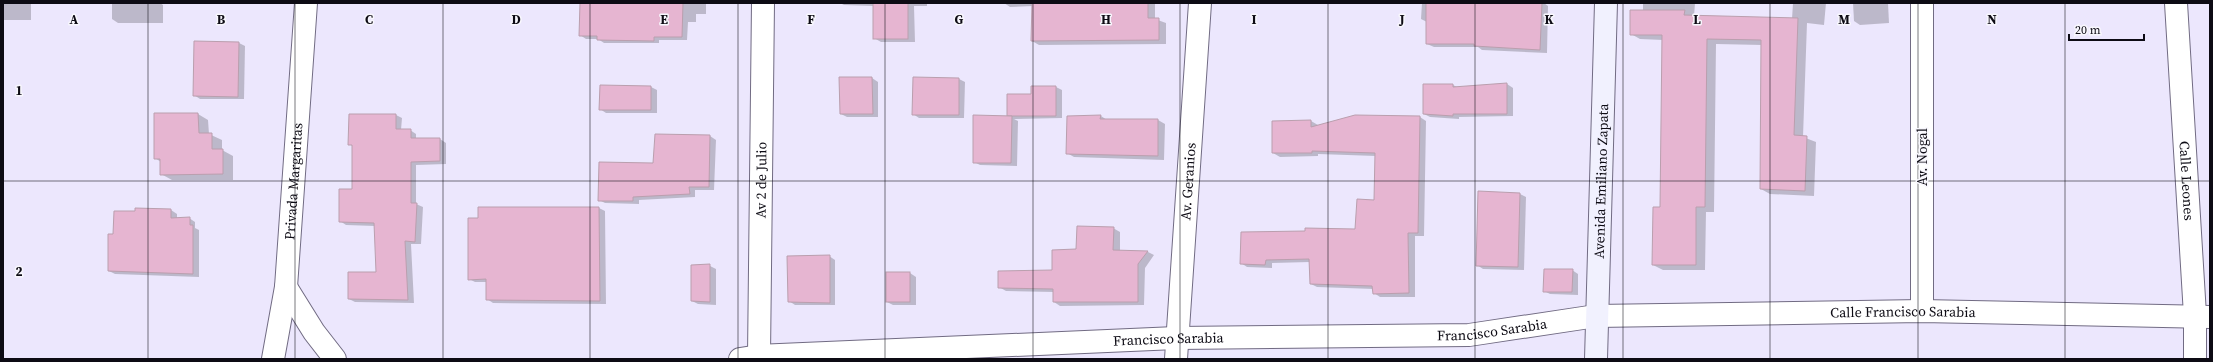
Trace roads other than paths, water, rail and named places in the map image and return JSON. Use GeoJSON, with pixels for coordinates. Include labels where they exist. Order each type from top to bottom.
{"type":"FeatureCollection","features":[{"type":"Feature","properties":{"kind":"main road","name":"Avenida Emiliano Zapata"},"geometry":{"type":"LineString","coordinates":[[1596,359],[1596,316],[1606,3]]}},
{"type":"Feature","properties":{"kind":"street","name":"Privada Margaritas"},"geometry":{"type":"LineString","coordinates":[[273,359],[286,287],[306,3]]}},
{"type":"Feature","properties":{"kind":"street","name":"Av 2 de Julio"},"geometry":{"type":"LineString","coordinates":[[750,358],[763,3]]}},
{"type":"Feature","properties":{"kind":"street","name":"Av. Geranios"},"geometry":{"type":"LineString","coordinates":[[1176,359],[1176,338],[1200,3]]}},
{"type":"Feature","properties":{"kind":"street","name":"Av. Nogal"},"geometry":{"type":"LineString","coordinates":[[1922,3],[1922,311]]}},
{"type":"Feature","properties":{"kind":"street","name":"Calle Leones"},"geometry":{"type":"LineString","coordinates":[[2176,3],[2202,316],[2195,359]]}},
{"type":"Feature","properties":{"kind":"street"},"geometry":{"type":"LineString","coordinates":[[286,287],[314,332],[335,359]]}},
{"type":"Feature","properties":{"kind":"street","name":"Calle Francisco Sarabia"},"geometry":{"type":"LineString","coordinates":[[1596,316],[1922,311],[2202,316]]}},
{"type":"Feature","properties":{"kind":"street","name":"Francisco Sarabia"},"geometry":{"type":"LineString","coordinates":[[750,358],[1176,338],[1469,335],[1596,316]]}}]}
